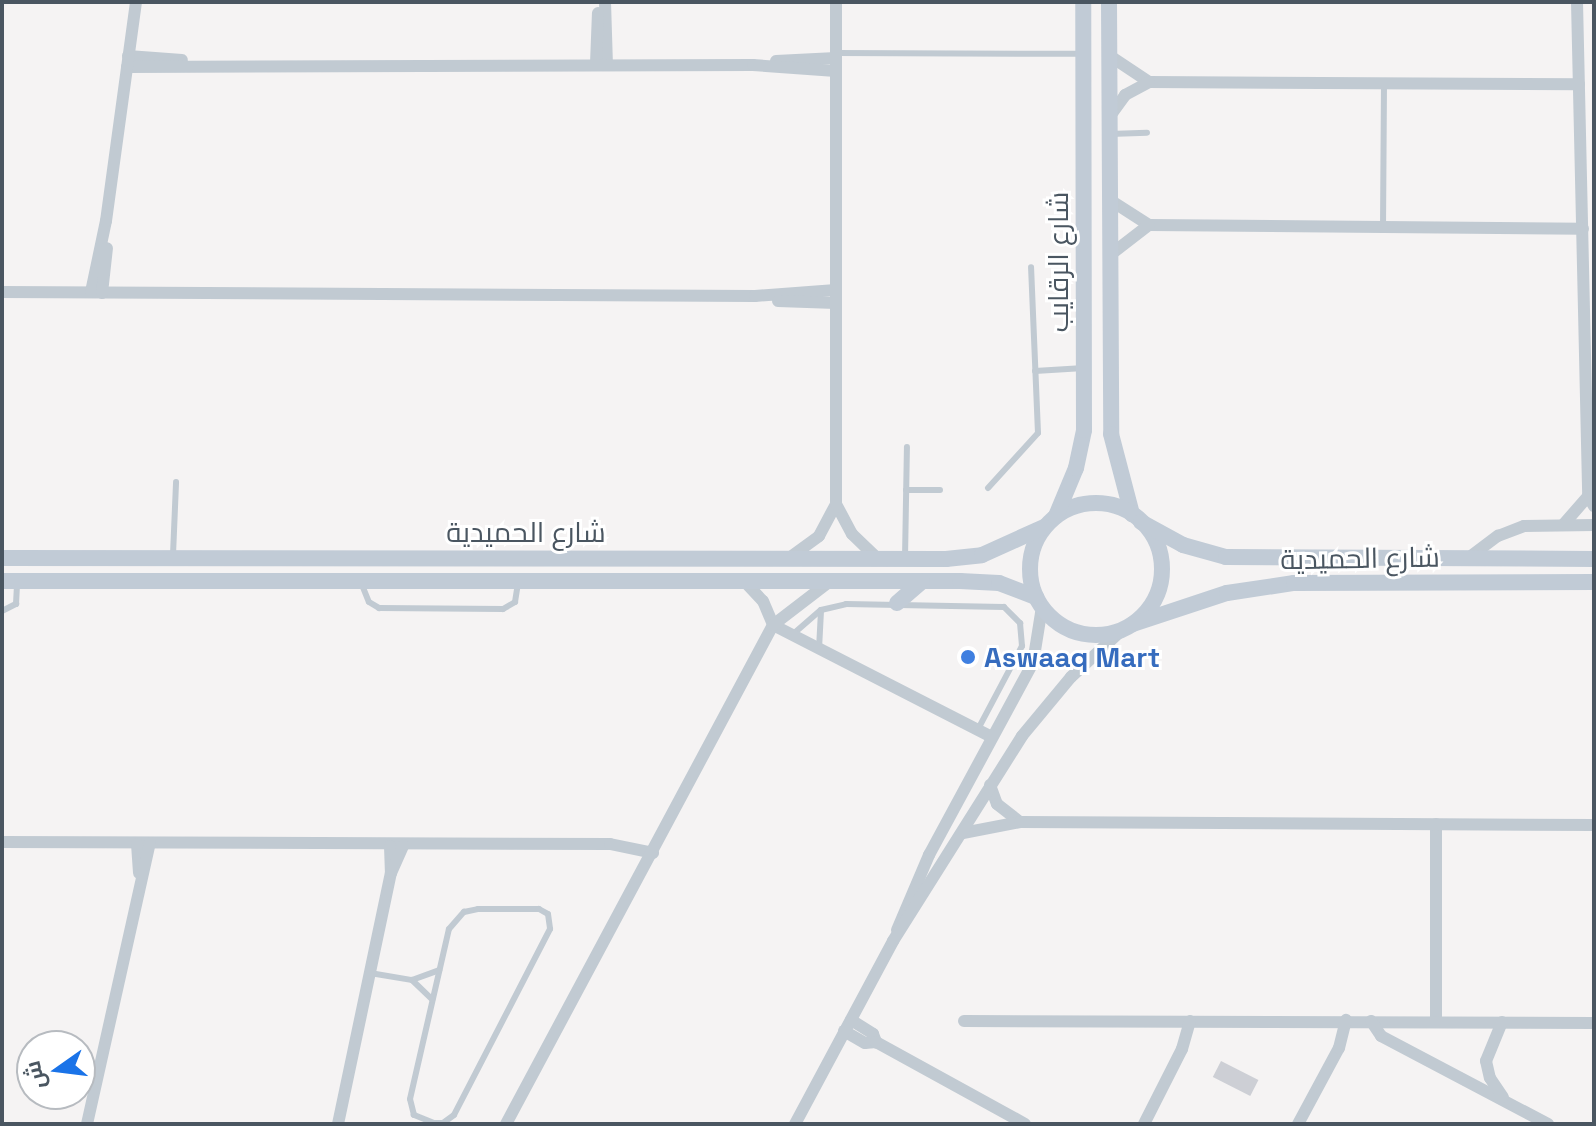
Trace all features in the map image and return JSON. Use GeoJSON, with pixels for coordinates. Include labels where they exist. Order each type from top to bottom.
{"type":"FeatureCollection","features":[{"type":"Feature","properties":{"kind":"street"},"geometry":{"type":"LineString","coordinates":[[97,292],[136,2]]}},
{"type":"Feature","properties":{"kind":"street"},"geometry":{"type":"LineString","coordinates":[[602,2],[602,64]]}},
{"type":"Feature","properties":{"kind":"street"},"geometry":{"type":"LineString","coordinates":[[789,558],[819,536],[836,504],[836,2]]}},
{"type":"Feature","properties":{"kind":"street","name":"شارع الرقايب"},"geometry":{"type":"LineString","coordinates":[[1050,522],[1082,442],[1083,2]]}},
{"type":"Feature","properties":{"kind":"street","name":"شارع الرقايب"},"geometry":{"type":"LineString","coordinates":[[1109,2],[1111,441],[1137,518]]}},
{"type":"Feature","properties":{"kind":"street"},"geometry":{"type":"LineString","coordinates":[[1563,525],[1591,501],[1586,233],[1577,2]]}},
{"type":"Feature","properties":{"kind":"street"},"geometry":{"type":"LineString","coordinates":[[1110,56],[1149,82]]}},
{"type":"Feature","properties":{"kind":"street"},"geometry":{"type":"LineString","coordinates":[[128,61],[753,65],[836,61]]}},
{"type":"Feature","properties":{"kind":"street"},"geometry":{"type":"LineString","coordinates":[[1110,116],[1125,95],[1149,82],[1579,84]]}},
{"type":"Feature","properties":{"kind":"street"},"geometry":{"type":"LineString","coordinates":[[1110,200],[1149,225],[1586,233]]}},
{"type":"Feature","properties":{"kind":"street"},"geometry":{"type":"LineString","coordinates":[[1110,255],[1149,225]]}},
{"type":"Feature","properties":{"kind":"street"},"geometry":{"type":"LineString","coordinates":[[2,292],[836,296]]}},
{"type":"Feature","properties":{"kind":"street"},"geometry":{"type":"LineString","coordinates":[[795,1124],[893,941],[963,833],[990,785],[1046,705],[1155,597],[1161,575],[1155,541],[1137,518],[1100,503],[1050,522],[1030,566],[1039,602],[1033,663],[919,876],[893,941]]}},
{"type":"Feature","properties":{"kind":"street"},"geometry":{"type":"LineString","coordinates":[[836,504],[852,534],[876,557]]}},
{"type":"Feature","properties":{"kind":"street","name":"شارع الحميدية"},"geometry":{"type":"LineString","coordinates":[[1137,518],[1183,545],[1226,557],[1594,559]]}},
{"type":"Feature","properties":{"kind":"street","name":"شارع الحميدية"},"geometry":{"type":"LineString","coordinates":[[2,558],[905,558],[982,555],[1050,522]]}},
{"type":"Feature","properties":{"kind":"street"},"geometry":{"type":"LineString","coordinates":[[1467,559],[1510,530],[1594,525]]}},
{"type":"Feature","properties":{"kind":"street","name":"شارع الحميدية"},"geometry":{"type":"LineString","coordinates":[[9,581],[988,582],[1039,602]]}},
{"type":"Feature","properties":{"kind":"street"},"geometry":{"type":"LineString","coordinates":[[897,603],[922,581]]}},
{"type":"Feature","properties":{"kind":"street"},"geometry":{"type":"LineString","coordinates":[[745,582],[763,601],[773,625],[992,737]]}},
{"type":"Feature","properties":{"kind":"street"},"geometry":{"type":"LineString","coordinates":[[506,1124],[773,625],[829,582]]}},
{"type":"Feature","properties":{"kind":"street","name":"شارع الحميدية"},"geometry":{"type":"LineString","coordinates":[[1128,626],[1227,593],[1294,583],[1594,582]]}},
{"type":"Feature","properties":{"kind":"street"},"geometry":{"type":"LineString","coordinates":[[1039,602],[1079,633],[1102,635],[1128,626]]}},
{"type":"Feature","properties":{"kind":"street"},"geometry":{"type":"LineString","coordinates":[[990,785],[997,804],[1020,822]]}},
{"type":"Feature","properties":{"kind":"street"},"geometry":{"type":"LineString","coordinates":[[963,833],[1020,822],[1594,825]]}},
{"type":"Feature","properties":{"kind":"street"},"geometry":{"type":"LineString","coordinates":[[1436,824],[1436,1022]]}},
{"type":"Feature","properties":{"kind":"street"},"geometry":{"type":"LineString","coordinates":[[2,842],[396,846],[610,844],[653,853]]}},
{"type":"Feature","properties":{"kind":"street"},"geometry":{"type":"LineString","coordinates":[[87,1124],[143,844]]}},
{"type":"Feature","properties":{"kind":"street"},"geometry":{"type":"LineString","coordinates":[[338,1124],[396,846]]}},
{"type":"Feature","properties":{"kind":"street"},"geometry":{"type":"LineString","coordinates":[[1298,1124],[1339,1048],[1346,1020]]}},
{"type":"Feature","properties":{"kind":"street"},"geometry":{"type":"LineString","coordinates":[[964,1021],[1594,1023]]}},
{"type":"Feature","properties":{"kind":"street"},"geometry":{"type":"LineString","coordinates":[[1144,1124],[1185,1042],[1190,1021]]}},
{"type":"Feature","properties":{"kind":"street"},"geometry":{"type":"LineString","coordinates":[[1371,1021],[1381,1036],[1546,1124]]}},
{"type":"Feature","properties":{"kind":"street"},"geometry":{"type":"LineString","coordinates":[[1502,1022],[1488,1051],[1487,1070],[1508,1103]]}},
{"type":"Feature","properties":{"kind":"street"},"geometry":{"type":"LineString","coordinates":[[848,1026],[873,1034],[876,1042],[1025,1124]]}},
{"type":"Feature","properties":{"kind":"lane"},"geometry":{"type":"LineString","coordinates":[[836,61],[1083,54]]}},
{"type":"Feature","properties":{"kind":"lane"},"geometry":{"type":"LineString","coordinates":[[1383,228],[1384,83]]}},
{"type":"Feature","properties":{"kind":"lane"},"geometry":{"type":"LineString","coordinates":[[1110,134],[1147,133]]}},
{"type":"Feature","properties":{"kind":"lane"},"geometry":{"type":"LineString","coordinates":[[988,488],[1035,440],[1031,267]]}},
{"type":"Feature","properties":{"kind":"lane"},"geometry":{"type":"LineString","coordinates":[[1035,371],[1084,368]]}},
{"type":"Feature","properties":{"kind":"lane"},"geometry":{"type":"LineString","coordinates":[[905,558],[907,447]]}},
{"type":"Feature","properties":{"kind":"lane"},"geometry":{"type":"LineString","coordinates":[[173,558],[176,482]]}},
{"type":"Feature","properties":{"kind":"lane"},"geometry":{"type":"LineString","coordinates":[[906,490],[940,490]]}},
{"type":"Feature","properties":{"kind":"lane"},"geometry":{"type":"LineString","coordinates":[[2,611],[16,604],[9,581]]}},
{"type":"Feature","properties":{"kind":"lane"},"geometry":{"type":"LineString","coordinates":[[361,581],[369,602],[379,608],[503,609],[515,602],[519,582]]}},
{"type":"Feature","properties":{"kind":"lane"},"geometry":{"type":"LineString","coordinates":[[792,635],[821,610],[846,604],[997,604],[1020,623],[1020,654],[977,730]]}},
{"type":"Feature","properties":{"kind":"lane"},"geometry":{"type":"LineString","coordinates":[[819,649],[821,610]]}},
{"type":"Feature","properties":{"kind":"lane"},"geometry":{"type":"LineString","coordinates":[[539,909],[551,919],[550,929],[454,1115],[443,1123],[417,1117],[409,1103],[433,1000],[449,929],[464,912],[539,909]]}},
{"type":"Feature","properties":{"kind":"lane"},"geometry":{"type":"LineString","coordinates":[[370,973],[412,980],[440,969]]}},
{"type":"Feature","properties":{"kind":"lane"},"geometry":{"type":"LineString","coordinates":[[412,980],[433,1000]]}},
{"type":"Feature","properties":{"kind":"building"},"geometry":{"type":"Polygon","coordinates":[[[1221,1061],[1258,1080],[1250,1096],[1213,1077],[1221,1061]]]}},
{"type":"Feature","properties":{"kind":"place","name":"Aswaaq Mart"},"geometry":{"type":"Point","coordinates":[968,657]}}]}
